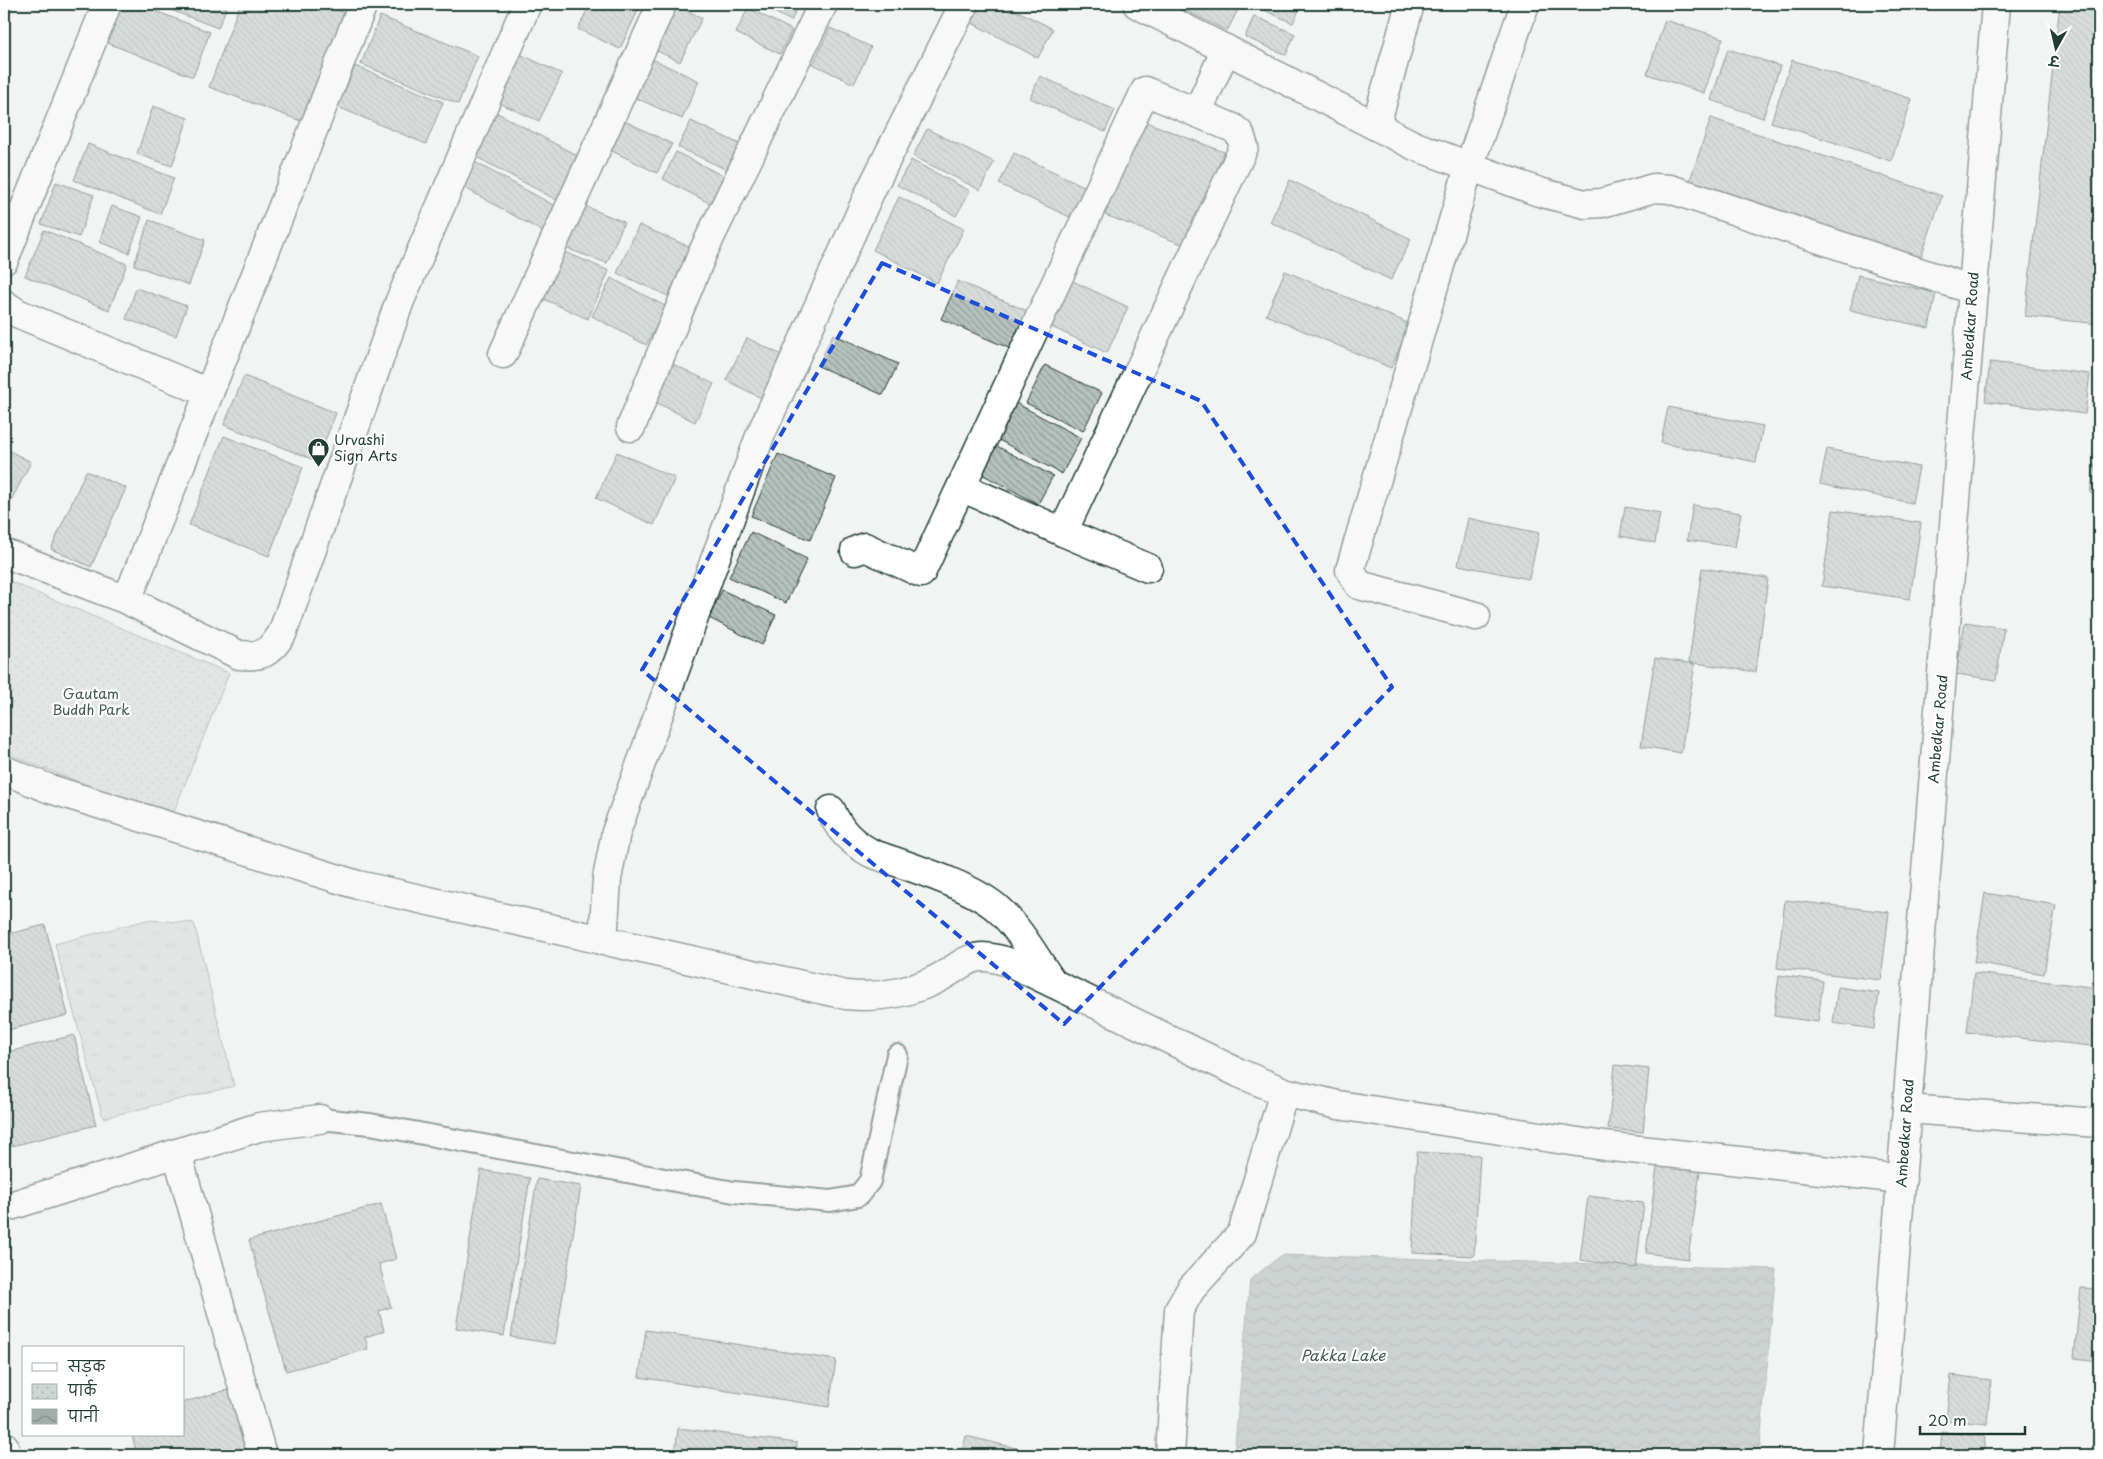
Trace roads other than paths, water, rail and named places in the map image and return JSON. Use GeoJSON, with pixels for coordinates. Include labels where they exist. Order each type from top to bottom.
{"type":"FeatureCollection","features":[{"type":"Feature","properties":{"kind":"street"},"geometry":{"type":"LineString","coordinates":[[4,260],[107,4]]}},
{"type":"Feature","properties":{"kind":"street"},"geometry":{"type":"LineString","coordinates":[[128,600],[362,4]]}},
{"type":"Feature","properties":{"kind":"street"},"geometry":{"type":"LineString","coordinates":[[4,553],[128,600],[239,655],[256,656],[270,651],[282,634],[399,303],[527,4]]}},
{"type":"Feature","properties":{"kind":"street"},"geometry":{"type":"LineString","coordinates":[[503,354],[662,4]]}},
{"type":"Feature","properties":{"kind":"street"},"geometry":{"type":"LineString","coordinates":[[631,427],[703,252],[824,4]]}},
{"type":"Feature","properties":{"kind":"street"},"geometry":{"type":"LineString","coordinates":[[603,941],[607,879],[616,832],[760,436],[870,192],[964,4]]}},
{"type":"Feature","properties":{"kind":"street"},"geometry":{"type":"LineString","coordinates":[[1137,4],[1415,146],[1539,192],[1585,204],[1602,203],[1654,188],[1670,189],[1973,290]]}},
{"type":"Feature","properties":{"kind":"street"},"geometry":{"type":"LineString","coordinates":[[1376,125],[1410,4]]}},
{"type":"Feature","properties":{"kind":"street"},"geometry":{"type":"LineString","coordinates":[[1476,616],[1359,584],[1350,570],[1469,167],[1525,4]]}},
{"type":"Feature","properties":{"kind":"street","name":"Ambedkar Road"},"geometry":{"type":"LineString","coordinates":[[1880,1455],[1996,4]]}},
{"type":"Feature","properties":{"kind":"street"},"geometry":{"type":"LineString","coordinates":[[1197,113],[1226,49]]}},
{"type":"Feature","properties":{"kind":"street"},"geometry":{"type":"LineString","coordinates":[[855,551],[865,547],[921,573],[1145,91],[1233,128],[1240,134],[1244,147],[1063,532]]}},
{"type":"Feature","properties":{"kind":"street"},"geometry":{"type":"LineString","coordinates":[[4,304],[17,314],[209,393]]}},
{"type":"Feature","properties":{"kind":"street"},"geometry":{"type":"LineString","coordinates":[[961,487],[1148,568]]}},
{"type":"Feature","properties":{"kind":"street"},"geometry":{"type":"LineString","coordinates":[[4,770],[50,789],[358,885],[846,995],[872,997],[898,993],[933,981],[969,958],[990,956],[1011,963],[1239,1073],[1284,1092],[1338,1106],[1604,1146],[1902,1179]]}},
{"type":"Feature","properties":{"kind":"street"},"geometry":{"type":"LineString","coordinates":[[831,810],[837,824],[858,846],[870,853],[968,890],[997,908],[1010,921],[1054,984]]}},
{"type":"Feature","properties":{"kind":"street"},"geometry":{"type":"LineString","coordinates":[[1170,1455],[1179,1310],[1191,1289],[1242,1233],[1284,1092]]}},
{"type":"Feature","properties":{"kind":"street"},"geometry":{"type":"LineString","coordinates":[[1907,1109],[2099,1122]]}},
{"type":"Feature","properties":{"kind":"street"},"geometry":{"type":"LineString","coordinates":[[4,1208],[258,1127],[320,1119]]}},
{"type":"Feature","properties":{"kind":"street"},"geometry":{"type":"LineString","coordinates":[[177,1153],[262,1455]]}},
{"type":"Feature","properties":{"kind":"street"},"geometry":{"type":"LineString","coordinates":[[4,1446],[6,1455]]}},
{"type":"Feature","properties":{"kind":"lane"},"geometry":{"type":"LineString","coordinates":[[320,1119],[370,1124],[734,1192],[830,1201],[858,1196],[870,1181],[897,1055]]}},
{"type":"Feature","properties":{"kind":"water","name":"Pakka Lake"},"geometry":{"type":"Polygon","coordinates":[[[1282,1255],[1776,1269],[1759,1455],[1234,1455],[1250,1280],[1282,1255]]]}},
{"type":"Feature","properties":{"kind":"place","name":"Urvashi Sign Arts"},"geometry":{"type":"Point","coordinates":[318,467]}},
{"type":"Feature","properties":{"kind":"park label","name":"Gautam Buddh Park"},"geometry":{"type":"Point","coordinates":[91,702]}}]}
